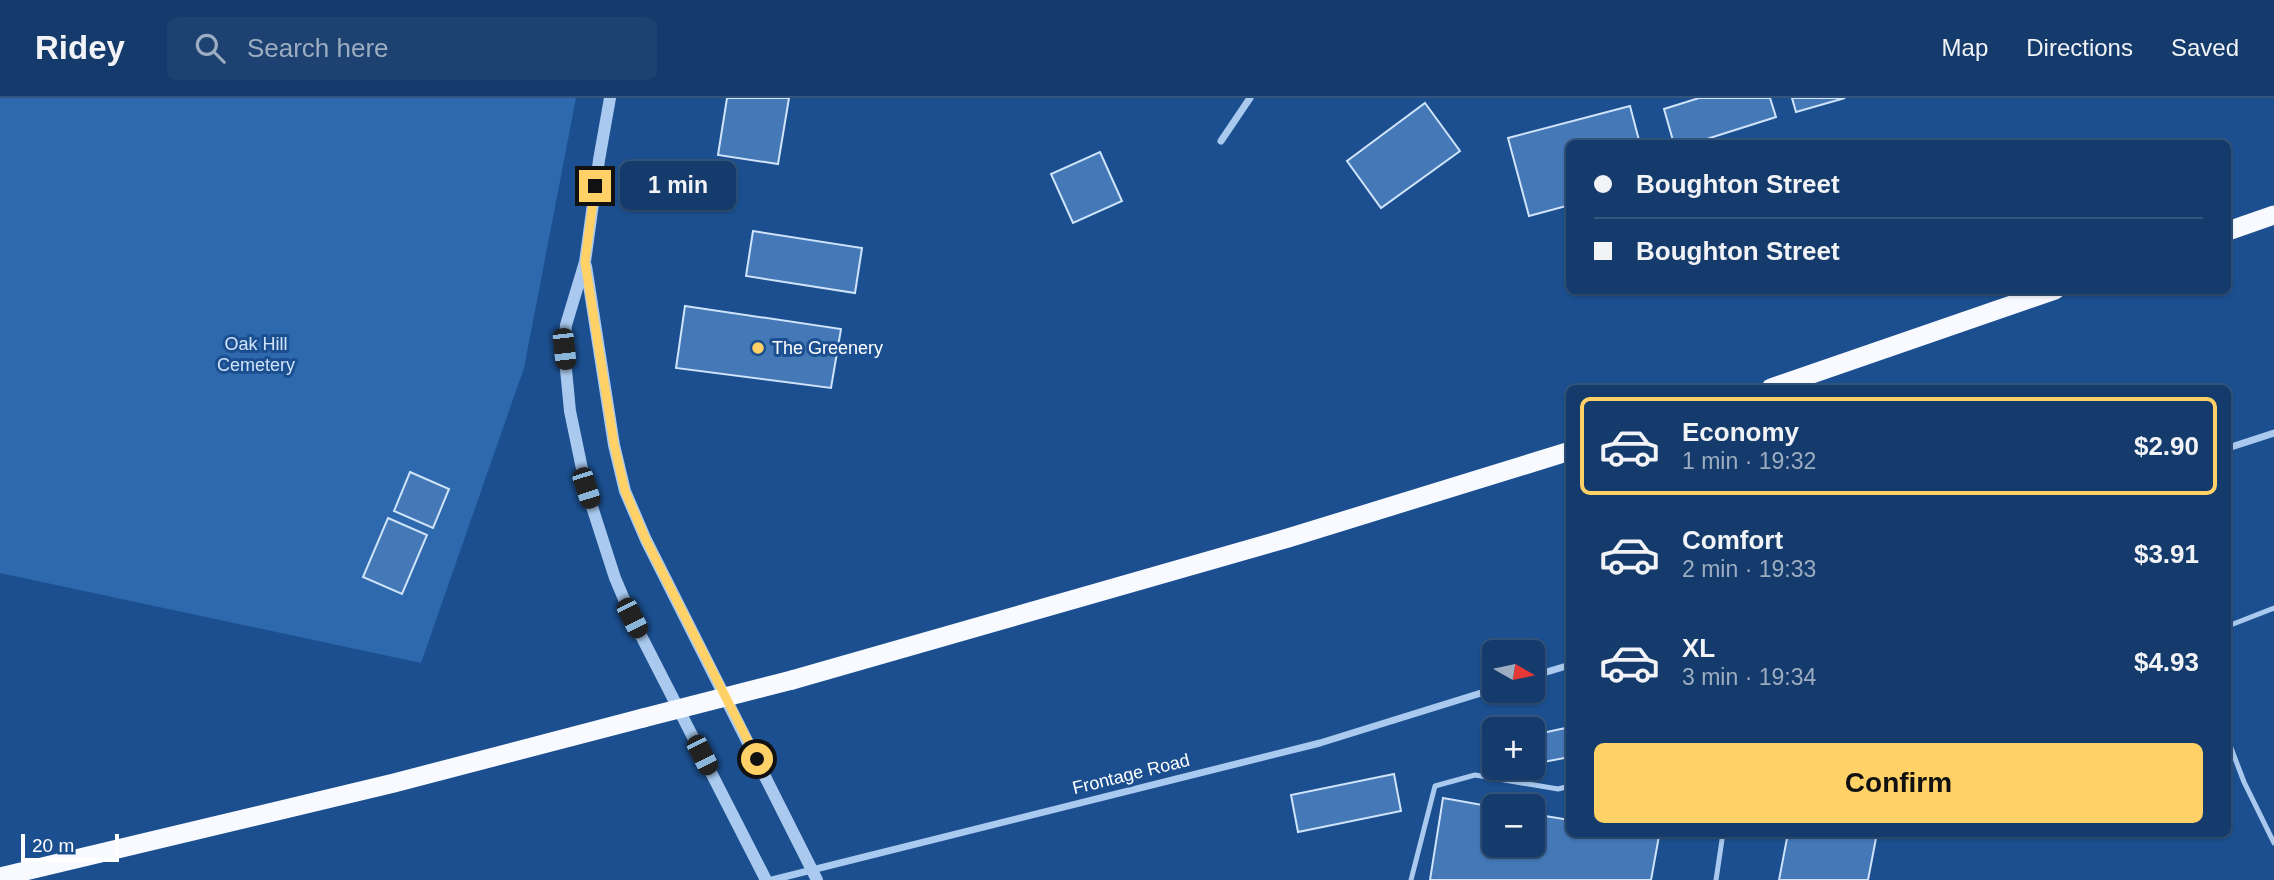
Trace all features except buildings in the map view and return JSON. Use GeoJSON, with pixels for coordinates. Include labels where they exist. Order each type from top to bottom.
{"type":"FeatureCollection","features":[{"type":"Feature","properties":{"kind":"highway"},"geometry":{"type":"LineString","coordinates":[[2231,230],[2274,215]]}},
{"type":"Feature","properties":{"kind":"highway"},"geometry":{"type":"LineString","coordinates":[[1780,385],[2043,294]]}},
{"type":"Feature","properties":{"kind":"highway"},"geometry":{"type":"LineString","coordinates":[[0,877],[394,783],[792,680],[1288,538],[1566,452]]}},
{"type":"Feature","properties":{"kind":"street"},"geometry":{"type":"LineString","coordinates":[[610,98],[585,262],[566,325],[564,349],[570,411],[586,488],[615,578],[632,618],[769,880]]}},
{"type":"Feature","properties":{"kind":"street"},"geometry":{"type":"LineString","coordinates":[[1221,141],[1250,98]]}},
{"type":"Feature","properties":{"kind":"street"},"geometry":{"type":"LineString","coordinates":[[585,262],[614,444],[625,491],[646,540],[815,875]]}},
{"type":"Feature","properties":{"kind":"street"},"geometry":{"type":"LineString","coordinates":[[2231,448],[2274,433]]}},
{"type":"Feature","properties":{"kind":"street"},"geometry":{"type":"LineString","coordinates":[[1545,672],[1566,666]]}},
{"type":"Feature","properties":{"kind":"street","name":"Frontage Road"},"geometry":{"type":"LineString","coordinates":[[769,880],[815,875],[1320,743],[1482,693]]}},
{"type":"Feature","properties":{"kind":"lane"},"geometry":{"type":"LineString","coordinates":[[2231,625],[2274,608]]}},
{"type":"Feature","properties":{"kind":"lane"},"geometry":{"type":"LineString","coordinates":[[2231,748],[2244,782],[2274,843]]}},
{"type":"Feature","properties":{"kind":"lane"},"geometry":{"type":"LineString","coordinates":[[1411,880],[1435,786],[1475,775],[1558,789],[1566,787]]}},
{"type":"Feature","properties":{"kind":"lane"},"geometry":{"type":"LineString","coordinates":[[1716,880],[1722,837]]}},
{"type":"Feature","properties":{"kind":"green space","name":"Oak Hill Cemetery"},"geometry":{"type":"Polygon","coordinates":[[[0,98],[576,98],[524,368],[421,663],[0,573],[0,98]]]}},
{"type":"Feature","properties":{"kind":"place","name":"The Greenery"},"geometry":{"type":"Point","coordinates":[758,348]}},
{"type":"Feature","properties":{"kind":"route"},"geometry":{"type":"LineString","coordinates":[[595,186],[585,262],[614,444],[625,491],[646,540],[757,759]]}}]}
